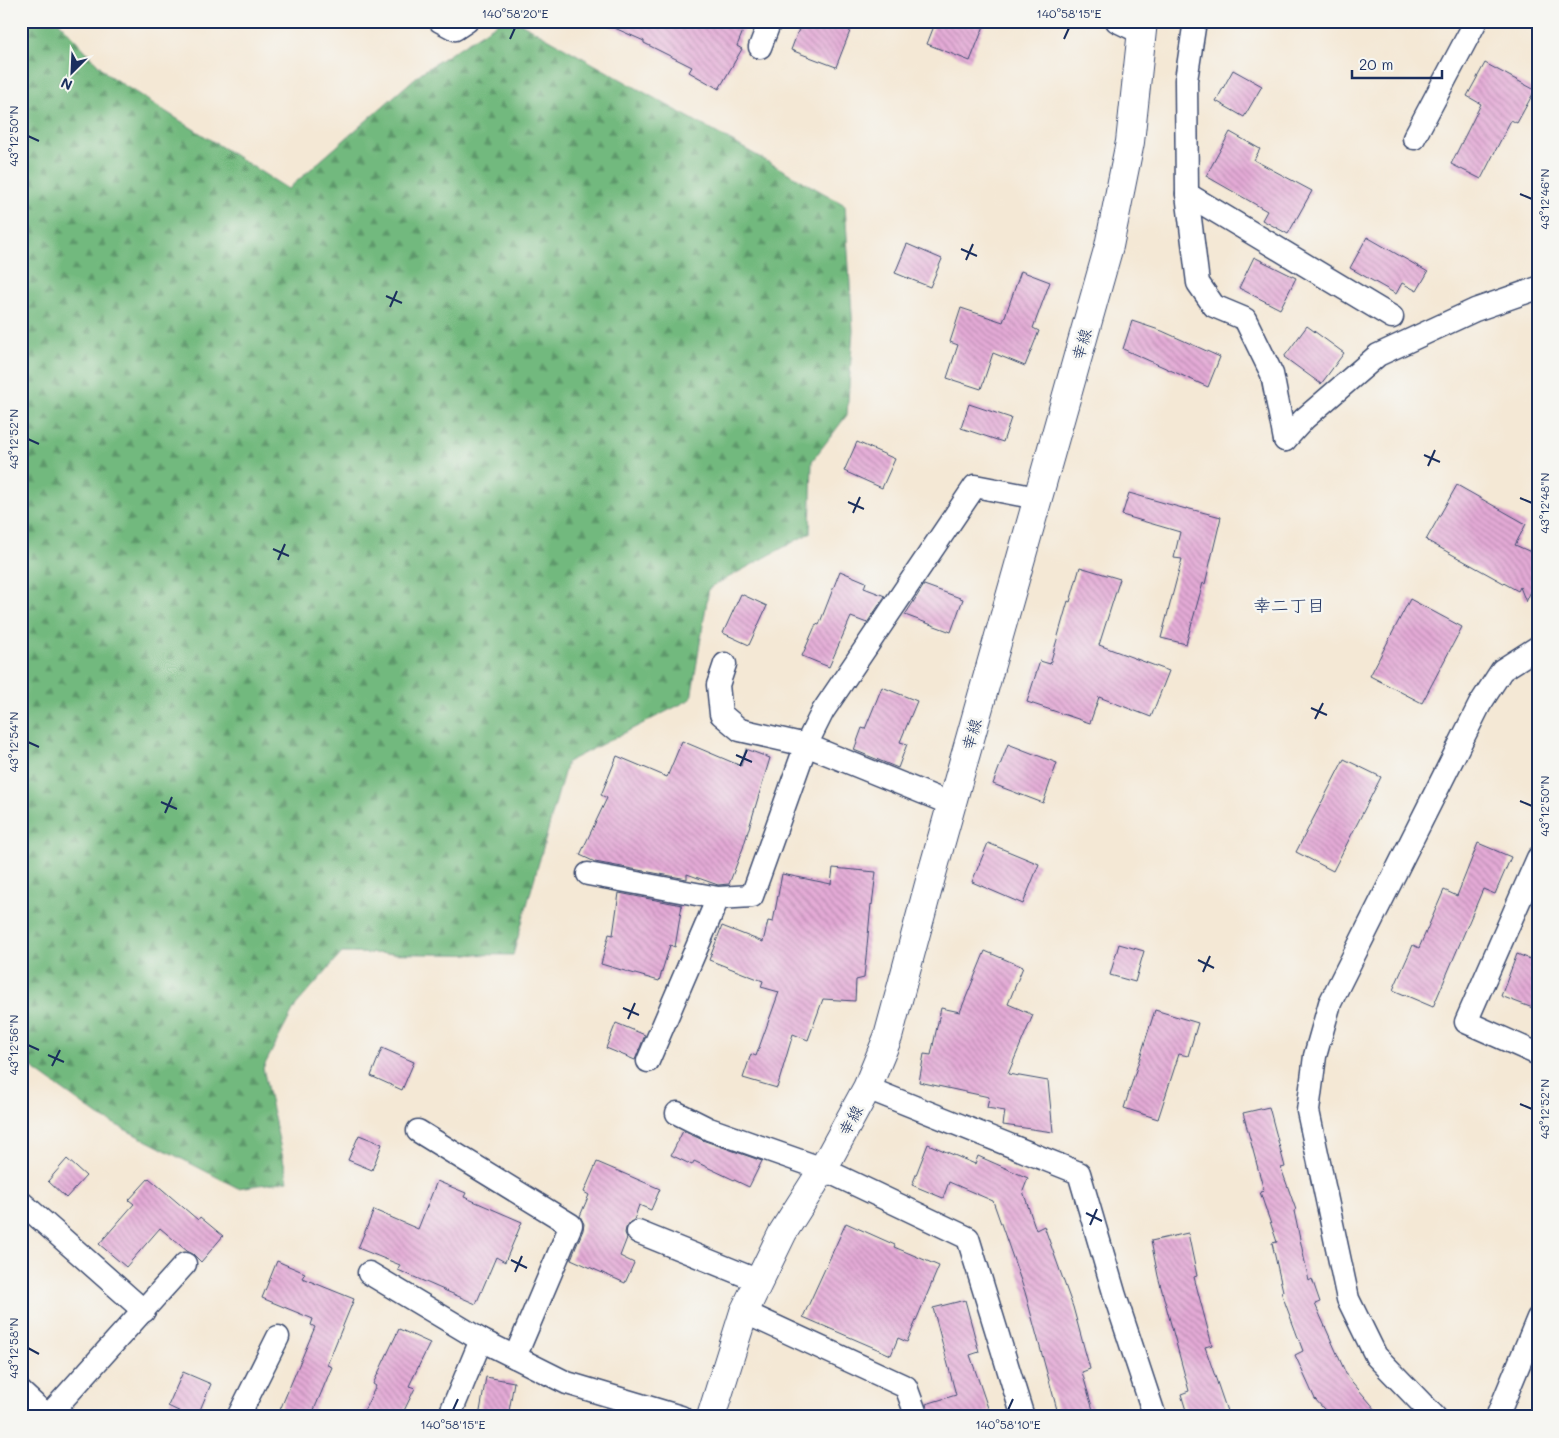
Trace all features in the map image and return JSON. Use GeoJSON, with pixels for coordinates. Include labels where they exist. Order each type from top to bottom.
{"type":"FeatureCollection","features":[{"type":"Feature","properties":{"kind":"street"},"geometry":{"type":"LineString","coordinates":[[440,21],[455,29],[467,21]]}},
{"type":"Feature","properties":{"kind":"street"},"geometry":{"type":"LineString","coordinates":[[760,46],[770,21]]}},
{"type":"Feature","properties":{"kind":"street"},"geometry":{"type":"LineString","coordinates":[[1117,21],[1143,27]]}},
{"type":"Feature","properties":{"kind":"street"},"geometry":{"type":"LineString","coordinates":[[1196,21],[1186,80],[1187,194],[1198,283],[1214,306],[1245,319],[1272,374],[1285,440],[1304,419],[1378,355],[1475,310],[1538,288]]}},
{"type":"Feature","properties":{"kind":"street"},"geometry":{"type":"LineString","coordinates":[[1414,138],[1476,21]]}},
{"type":"Feature","properties":{"kind":"street","name":"幸線"},"geometry":{"type":"LineString","coordinates":[[711,1417],[744,1312],[783,1232],[823,1169],[868,1088],[888,1036],[951,804],[1108,246],[1130,142],[1143,27]]}},
{"type":"Feature","properties":{"kind":"street"},"geometry":{"type":"LineString","coordinates":[[1187,194],[1392,317]]}},
{"type":"Feature","properties":{"kind":"street"},"geometry":{"type":"LineString","coordinates":[[588,874],[718,898],[752,896],[806,745],[823,711],[975,486],[1037,498]]}},
{"type":"Feature","properties":{"kind":"street"},"geometry":{"type":"LineString","coordinates":[[1435,1417],[1376,1356],[1348,1299],[1308,1112],[1312,1074],[1315,1056],[1330,1003],[1480,704],[1502,670],[1538,647]]}},
{"type":"Feature","properties":{"kind":"street"},"geometry":{"type":"LineString","coordinates":[[725,664],[718,686],[721,714],[740,730],[806,745],[951,804]]}},
{"type":"Feature","properties":{"kind":"street"},"geometry":{"type":"LineString","coordinates":[[1538,858],[1466,1022],[1538,1054]]}},
{"type":"Feature","properties":{"kind":"street"},"geometry":{"type":"LineString","coordinates":[[648,1061],[718,898]]}},
{"type":"Feature","properties":{"kind":"street"},"geometry":{"type":"LineString","coordinates":[[868,1088],[1079,1173],[1115,1296],[1155,1417]]}},
{"type":"Feature","properties":{"kind":"street"},"geometry":{"type":"LineString","coordinates":[[677,1113],[708,1129],[823,1169],[968,1238],[1023,1417]]}},
{"type":"Feature","properties":{"kind":"street"},"geometry":{"type":"LineString","coordinates":[[418,1131],[571,1225],[515,1357]]}},
{"type":"Feature","properties":{"kind":"street"},"geometry":{"type":"LineString","coordinates":[[21,1202],[144,1311]]}},
{"type":"Feature","properties":{"kind":"street"},"geometry":{"type":"LineString","coordinates":[[638,1232],[759,1281]]}},
{"type":"Feature","properties":{"kind":"street"},"geometry":{"type":"LineString","coordinates":[[21,1392],[47,1416],[185,1264]]}},
{"type":"Feature","properties":{"kind":"street"},"geometry":{"type":"LineString","coordinates":[[369,1272],[481,1340],[567,1383],[681,1417]]}},
{"type":"Feature","properties":{"kind":"street"},"geometry":{"type":"LineString","coordinates":[[744,1312],[906,1388],[917,1417]]}},
{"type":"Feature","properties":{"kind":"street"},"geometry":{"type":"LineString","coordinates":[[1497,1417],[1538,1318]]}},
{"type":"Feature","properties":{"kind":"street"},"geometry":{"type":"LineString","coordinates":[[238,1417],[278,1336]]}},
{"type":"Feature","properties":{"kind":"street"},"geometry":{"type":"LineString","coordinates":[[449,1417],[481,1340]]}},
{"type":"Feature","properties":{"kind":"green space"},"geometry":{"type":"Polygon","coordinates":[[[21,21],[58,21],[108,75],[288,189],[422,72],[501,21],[517,21],[845,205],[853,330],[847,415],[812,461],[810,533],[709,588],[691,699],[567,762],[513,955],[342,953],[296,1005],[263,1068],[288,1181],[238,1188],[99,1116],[24,1062],[21,1063],[21,21]]]}},
{"type":"Feature","properties":{"kind":"building"},"geometry":{"type":"Polygon","coordinates":[[[599,21],[747,21],[737,46],[742,49],[719,89],[689,72],[692,67],[644,43],[644,41],[599,21]]]}},
{"type":"Feature","properties":{"kind":"building"},"geometry":{"type":"Polygon","coordinates":[[[802,21],[854,21],[836,67],[791,50],[802,21]]]}},
{"type":"Feature","properties":{"kind":"building"},"geometry":{"type":"Polygon","coordinates":[[[936,21],[986,21],[970,61],[927,44],[936,21]]]}},
{"type":"Feature","properties":{"kind":"building"},"geometry":{"type":"Polygon","coordinates":[[[1485,63],[1535,90],[1517,123],[1511,120],[1481,179],[1451,164],[1481,104],[1467,96],[1485,63]]]}},
{"type":"Feature","properties":{"kind":"building"},"geometry":{"type":"Polygon","coordinates":[[[1233,70],[1262,86],[1244,117],[1216,101],[1233,70]]]}},
{"type":"Feature","properties":{"kind":"building"},"geometry":{"type":"Polygon","coordinates":[[[1230,132],[1260,149],[1254,160],[1312,191],[1288,234],[1262,220],[1267,211],[1206,176],[1230,132]]]}},
{"type":"Feature","properties":{"kind":"building"},"geometry":{"type":"Polygon","coordinates":[[[1367,237],[1428,272],[1417,291],[1402,283],[1396,294],[1350,268],[1367,237]]]}},
{"type":"Feature","properties":{"kind":"building"},"geometry":{"type":"Polygon","coordinates":[[[907,244],[942,259],[930,287],[895,273],[907,244]]]}},
{"type":"Feature","properties":{"kind":"building"},"geometry":{"type":"Polygon","coordinates":[[[1254,257],[1296,278],[1280,309],[1239,288],[1254,257]]]}},
{"type":"Feature","properties":{"kind":"building"},"geometry":{"type":"Polygon","coordinates":[[[1021,271],[1050,282],[1033,328],[1039,331],[1025,366],[993,353],[981,389],[947,378],[958,345],[950,342],[961,308],[1003,322],[1021,271]]]}},
{"type":"Feature","properties":{"kind":"building"},"geometry":{"type":"Polygon","coordinates":[[[1132,321],[1162,331],[1220,357],[1208,387],[1123,349],[1132,321]]]}},
{"type":"Feature","properties":{"kind":"building"},"geometry":{"type":"Polygon","coordinates":[[[1307,326],[1344,353],[1321,384],[1284,357],[1307,326]]]}},
{"type":"Feature","properties":{"kind":"building"},"geometry":{"type":"Polygon","coordinates":[[[969,404],[1011,418],[1003,442],[961,428],[969,404]]]}},
{"type":"Feature","properties":{"kind":"building"},"geometry":{"type":"Polygon","coordinates":[[[857,442],[895,459],[882,488],[844,471],[857,442]]]}},
{"type":"Feature","properties":{"kind":"building"},"geometry":{"type":"Polygon","coordinates":[[[1457,485],[1526,524],[1515,545],[1538,555],[1538,576],[1526,602],[1520,587],[1518,591],[1426,540],[1457,485]]]}},
{"type":"Feature","properties":{"kind":"building"},"geometry":{"type":"Polygon","coordinates":[[[1129,493],[1221,517],[1205,584],[1203,583],[1186,644],[1161,638],[1182,559],[1174,558],[1180,532],[1122,515],[1129,493]]]}},
{"type":"Feature","properties":{"kind":"building"},"geometry":{"type":"Polygon","coordinates":[[[1080,567],[1120,579],[1099,645],[1169,671],[1151,717],[1099,697],[1090,723],[1027,702],[1040,661],[1050,664],[1080,567]]]}},
{"type":"Feature","properties":{"kind":"building"},"geometry":{"type":"Polygon","coordinates":[[[840,571],[866,582],[864,588],[885,596],[867,623],[851,617],[829,667],[802,656],[816,624],[819,625],[840,571]]]}},
{"type":"Feature","properties":{"kind":"building"},"geometry":{"type":"Polygon","coordinates":[[[924,585],[963,599],[951,632],[905,615],[924,585]]]}},
{"type":"Feature","properties":{"kind":"building"},"geometry":{"type":"Polygon","coordinates":[[[741,594],[767,606],[749,645],[723,633],[741,594]]]}},
{"type":"Feature","properties":{"kind":"building"},"geometry":{"type":"Polygon","coordinates":[[[1410,599],[1462,627],[1422,703],[1370,676],[1410,599]]]}},
{"type":"Feature","properties":{"kind":"building"},"geometry":{"type":"Polygon","coordinates":[[[882,687],[917,701],[900,742],[907,744],[898,768],[854,750],[862,728],[865,729],[882,687]]]}},
{"type":"Feature","properties":{"kind":"building"},"geometry":{"type":"Polygon","coordinates":[[[682,741],[741,766],[746,749],[770,758],[743,848],[729,884],[718,885],[687,874],[687,879],[595,862],[580,855],[607,798],[601,795],[617,756],[667,777],[682,741]]]}},
{"type":"Feature","properties":{"kind":"building"},"geometry":{"type":"Polygon","coordinates":[[[1008,744],[1057,763],[1043,803],[993,784],[1008,744]]]}},
{"type":"Feature","properties":{"kind":"building"},"geometry":{"type":"Polygon","coordinates":[[[1344,759],[1381,777],[1333,871],[1296,852],[1344,759]]]}},
{"type":"Feature","properties":{"kind":"building"},"geometry":{"type":"Polygon","coordinates":[[[988,843],[1039,864],[1023,904],[972,882],[988,843]]]}},
{"type":"Feature","properties":{"kind":"building"},"geometry":{"type":"Polygon","coordinates":[[[1478,843],[1511,857],[1495,894],[1483,889],[1433,1007],[1393,990],[1413,945],[1419,948],[1444,890],[1457,896],[1478,843]]]}},
{"type":"Feature","properties":{"kind":"building"},"geometry":{"type":"Polygon","coordinates":[[[833,868],[876,872],[864,978],[856,980],[855,1001],[823,999],[808,1040],[793,1034],[777,1088],[743,1078],[751,1054],[756,1056],[779,992],[761,987],[763,981],[709,960],[722,926],[763,942],[768,921],[773,922],[782,874],[831,884],[833,868]]]}},
{"type":"Feature","properties":{"kind":"building"},"geometry":{"type":"Polygon","coordinates":[[[619,893],[682,905],[675,947],[670,945],[659,981],[601,964],[609,934],[613,935],[619,893]]]}},
{"type":"Feature","properties":{"kind":"building"},"geometry":{"type":"Polygon","coordinates":[[[1119,944],[1144,951],[1135,982],[1110,975],[1119,944]]]}},
{"type":"Feature","properties":{"kind":"building"},"geometry":{"type":"Polygon","coordinates":[[[985,951],[1023,967],[1008,1004],[1033,1015],[1008,1074],[1048,1081],[1053,1132],[1003,1125],[1005,1111],[987,1108],[989,1097],[919,1082],[924,1054],[931,1055],[941,1008],[960,1012],[985,951]]]}},
{"type":"Feature","properties":{"kind":"building"},"geometry":{"type":"Polygon","coordinates":[[[1517,954],[1538,962],[1538,1010],[1501,996],[1517,954]]]}},
{"type":"Feature","properties":{"kind":"building"},"geometry":{"type":"Polygon","coordinates":[[[1155,1010],[1198,1023],[1188,1056],[1179,1054],[1158,1119],[1124,1108],[1155,1010]]]}},
{"type":"Feature","properties":{"kind":"building"},"geometry":{"type":"Polygon","coordinates":[[[616,1023],[645,1035],[635,1060],[606,1048],[616,1023]]]}},
{"type":"Feature","properties":{"kind":"building"},"geometry":{"type":"Polygon","coordinates":[[[382,1048],[414,1062],[402,1090],[371,1076],[382,1048]]]}},
{"type":"Feature","properties":{"kind":"building"},"geometry":{"type":"Polygon","coordinates":[[[1269,1107],[1285,1167],[1281,1168],[1296,1210],[1294,1211],[1309,1281],[1312,1279],[1320,1302],[1315,1304],[1347,1376],[1382,1417],[1331,1417],[1315,1399],[1295,1355],[1303,1351],[1281,1292],[1283,1291],[1272,1243],[1277,1242],[1260,1192],[1264,1191],[1243,1113],[1269,1107]]]}},
{"type":"Feature","properties":{"kind":"building"},"geometry":{"type":"Polygon","coordinates":[[[683,1131],[705,1141],[762,1161],[749,1187],[694,1161],[692,1165],[671,1155],[683,1131]]]}},
{"type":"Feature","properties":{"kind":"building"},"geometry":{"type":"Polygon","coordinates":[[[359,1135],[382,1144],[372,1170],[348,1160],[359,1135]]]}},
{"type":"Feature","properties":{"kind":"building"},"geometry":{"type":"Polygon","coordinates":[[[928,1144],[975,1164],[978,1156],[1028,1178],[1023,1191],[1036,1230],[1044,1226],[1073,1307],[1090,1369],[1082,1372],[1095,1417],[1059,1417],[1025,1292],[993,1201],[949,1182],[943,1198],[912,1185],[928,1144]]]}},
{"type":"Feature","properties":{"kind":"building"},"geometry":{"type":"Polygon","coordinates":[[[67,1159],[86,1176],[66,1198],[48,1181],[67,1159]]]}},
{"type":"Feature","properties":{"kind":"building"},"geometry":{"type":"Polygon","coordinates":[[[597,1162],[660,1189],[651,1210],[639,1205],[634,1220],[626,1228],[627,1238],[620,1256],[634,1263],[625,1283],[571,1259],[583,1230],[584,1224],[580,1216],[589,1195],[584,1192],[597,1162]]]}},
{"type":"Feature","properties":{"kind":"building"},"geometry":{"type":"Polygon","coordinates":[[[149,1178],[198,1220],[200,1217],[223,1236],[201,1262],[160,1228],[126,1267],[99,1244],[134,1204],[129,1200],[149,1178]]]}},
{"type":"Feature","properties":{"kind":"building"},"geometry":{"type":"Polygon","coordinates":[[[437,1181],[466,1193],[464,1197],[522,1222],[505,1262],[496,1257],[476,1304],[398,1270],[400,1265],[358,1248],[374,1210],[418,1229],[437,1181]]]}},
{"type":"Feature","properties":{"kind":"building"},"geometry":{"type":"Polygon","coordinates":[[[846,1223],[895,1245],[894,1247],[939,1266],[907,1342],[898,1338],[891,1355],[803,1317],[846,1223]]]}},
{"type":"Feature","properties":{"kind":"building"},"geometry":{"type":"Polygon","coordinates":[[[1188,1233],[1197,1276],[1194,1277],[1212,1345],[1205,1347],[1229,1417],[1188,1417],[1181,1394],[1189,1391],[1158,1276],[1151,1241],[1188,1233]]]}},
{"type":"Feature","properties":{"kind":"building"},"geometry":{"type":"Polygon","coordinates":[[[277,1261],[305,1273],[302,1278],[354,1299],[327,1365],[332,1367],[311,1417],[277,1417],[315,1327],[311,1325],[313,1319],[262,1298],[277,1261]]]}},
{"type":"Feature","properties":{"kind":"building"},"geometry":{"type":"Polygon","coordinates":[[[965,1300],[979,1352],[970,1355],[989,1411],[972,1417],[930,1417],[926,1404],[956,1395],[933,1308],[965,1300]]]}},
{"type":"Feature","properties":{"kind":"building"},"geometry":{"type":"Polygon","coordinates":[[[399,1329],[430,1343],[409,1386],[415,1388],[401,1417],[361,1417],[376,1386],[373,1384],[399,1329]]]}},
{"type":"Feature","properties":{"kind":"building"},"geometry":{"type":"Polygon","coordinates":[[[183,1372],[211,1384],[197,1417],[191,1417],[168,1406],[183,1372]]]}},
{"type":"Feature","properties":{"kind":"building"},"geometry":{"type":"Polygon","coordinates":[[[486,1377],[514,1382],[508,1417],[479,1417],[486,1377]]]}},
{"type":"Feature","properties":{"kind":"district","name":"幸二丁目"},"geometry":{"type":"Point","coordinates":[1289,605]}}]}
